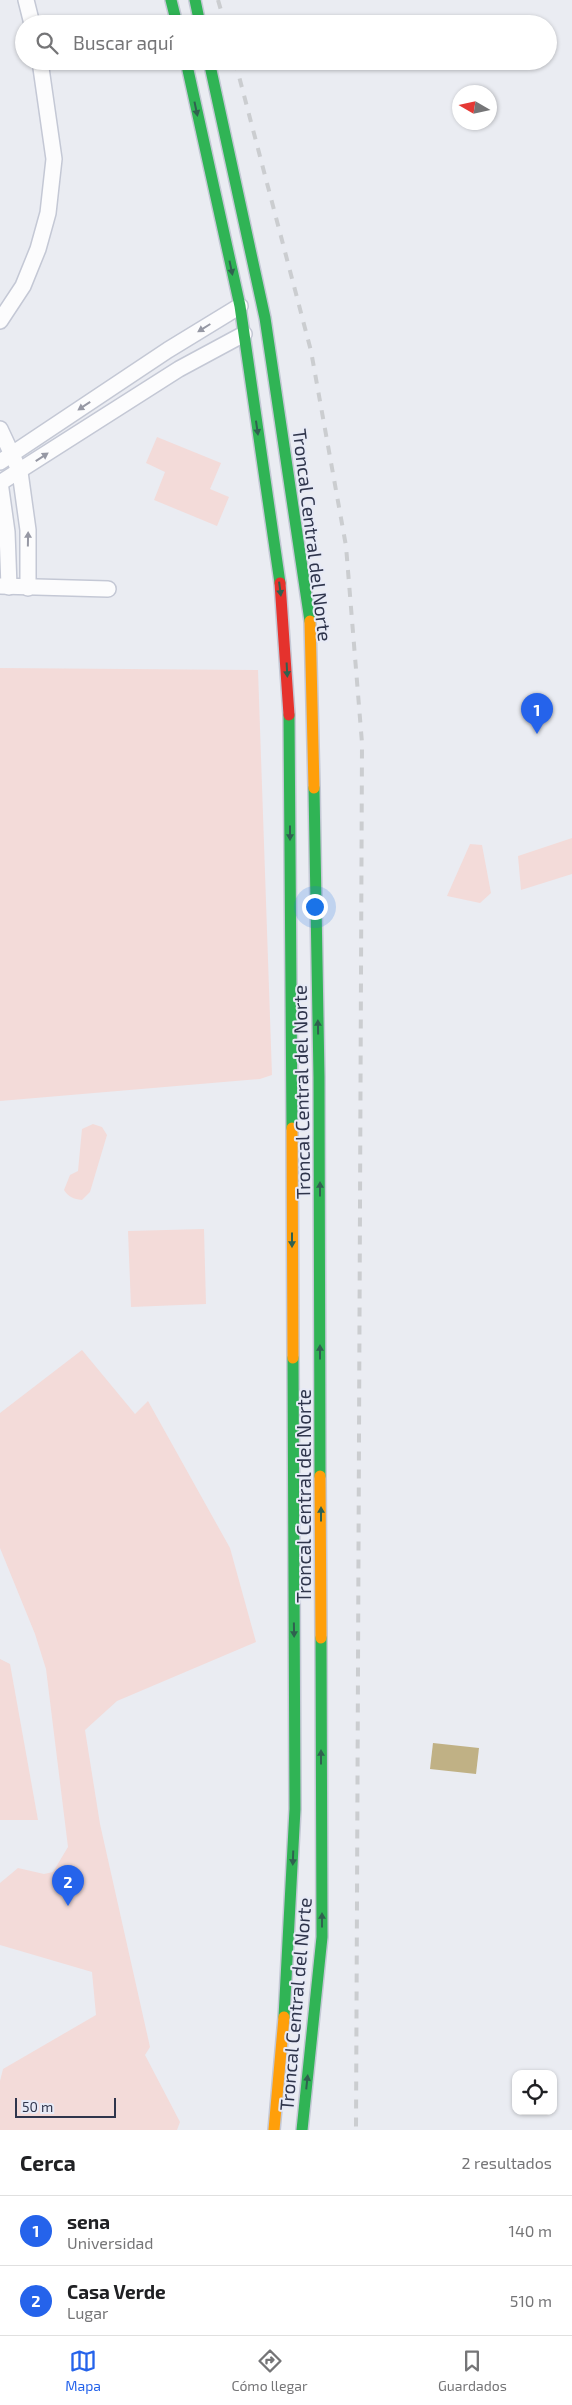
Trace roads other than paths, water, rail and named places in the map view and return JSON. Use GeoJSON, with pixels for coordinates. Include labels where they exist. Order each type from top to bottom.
{"type":"FeatureCollection","features":[{"type":"Feature","properties":{"kind":"highway"},"geometry":{"type":"LineString","coordinates":[[171,0],[175,15]]}},
{"type":"Feature","properties":{"kind":"highway"},"geometry":{"type":"LineString","coordinates":[[195,0],[198,15]]}},
{"type":"Feature","properties":{"kind":"highway","name":"Troncal Central del Norte"},"geometry":{"type":"LineString","coordinates":[[188,70],[240,306],[280,589],[290,728],[295,1809],[283,2044],[274,2130]]}},
{"type":"Feature","properties":{"kind":"highway","name":"Troncal Central del Norte"},"geometry":{"type":"LineString","coordinates":[[210,70],[265,318],[307,598],[310,635],[319,1077],[322,1937],[302,2130]]}},
{"type":"Feature","properties":{"kind":"street"},"geometry":{"type":"LineString","coordinates":[[26,0],[30,15]]}},
{"type":"Feature","properties":{"kind":"street"},"geometry":{"type":"LineString","coordinates":[[0,321],[23,286],[38,249],[48,213],[54,159],[41,70]]}},
{"type":"Feature","properties":{"kind":"street"},"geometry":{"type":"LineString","coordinates":[[6,458],[114,386],[240,306]]}},
{"type":"Feature","properties":{"kind":"street"},"geometry":{"type":"LineString","coordinates":[[108,589],[4,586],[7,532],[0,482],[20,472],[179,369],[244,334]]}},
{"type":"Feature","properties":{"kind":"street"},"geometry":{"type":"LineString","coordinates":[[114,386],[125,404]]}},
{"type":"Feature","properties":{"kind":"street"},"geometry":{"type":"LineString","coordinates":[[0,428],[6,458],[20,472],[28,530],[28,588]]}},
{"type":"Feature","properties":{"kind":"railway"},"geometry":{"type":"LineString","coordinates":[[218,0],[222,15]]}},
{"type":"Feature","properties":{"kind":"railway"},"geometry":{"type":"LineString","coordinates":[[237,70],[311,351],[346,546],[362,743],[356,2130]]}},
{"type":"Feature","properties":{"kind":"place","name":"sena"},"geometry":{"type":"Point","coordinates":[537,734]}},
{"type":"Feature","properties":{"kind":"place","name":"Casa Verde"},"geometry":{"type":"Point","coordinates":[68,1906]}}]}
